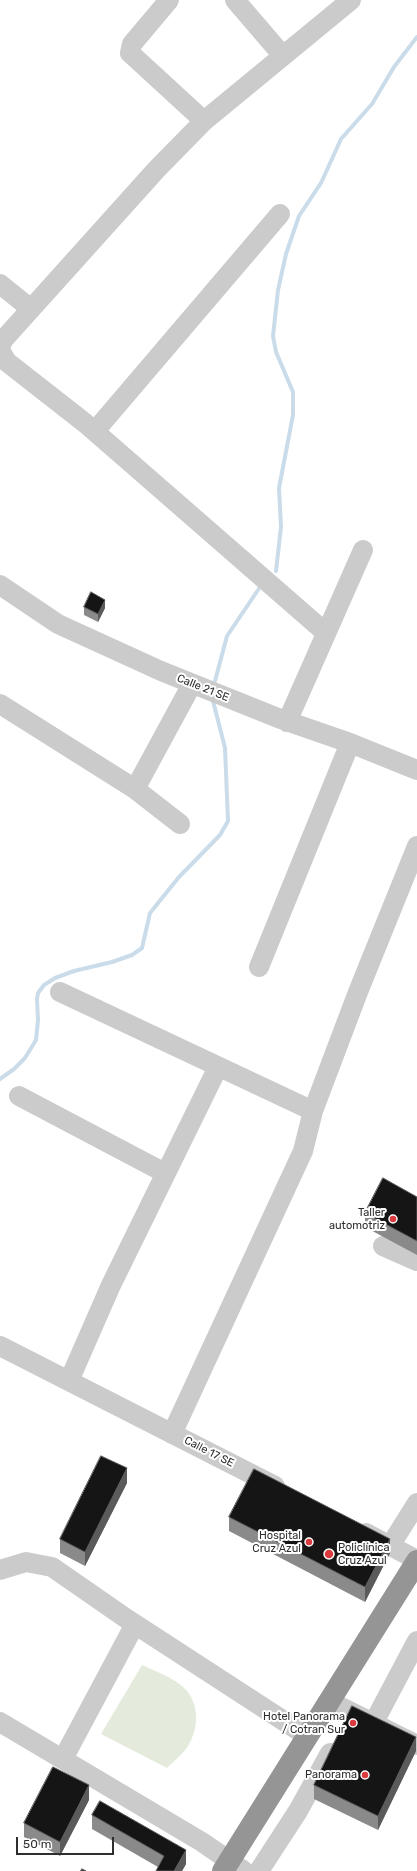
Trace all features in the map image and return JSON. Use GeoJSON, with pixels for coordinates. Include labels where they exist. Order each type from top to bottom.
{"type":"FeatureCollection","features":[{"type":"Feature","properties":{"kind":"highway"},"geometry":{"type":"LineString","coordinates":[[232,1868],[260,1812],[417,1561]]}},
{"type":"Feature","properties":{"kind":"street"},"geometry":{"type":"LineString","coordinates":[[169,0],[132,44],[130,53],[204,121]]}},
{"type":"Feature","properties":{"kind":"street"},"geometry":{"type":"LineString","coordinates":[[235,0],[283,56]]}},
{"type":"Feature","properties":{"kind":"street"},"geometry":{"type":"LineString","coordinates":[[326,633],[95,431],[7,362],[0,349],[3,340],[156,170],[204,121],[351,0]]}},
{"type":"Feature","properties":{"kind":"street"},"geometry":{"type":"LineString","coordinates":[[95,431],[280,214]]}},
{"type":"Feature","properties":{"kind":"street"},"geometry":{"type":"LineString","coordinates":[[0,284],[31,309]]}},
{"type":"Feature","properties":{"kind":"street"},"geometry":{"type":"LineString","coordinates":[[287,722],[363,550]]}},
{"type":"Feature","properties":{"kind":"street","name":"Calle 21 SE"},"geometry":{"type":"LineString","coordinates":[[0,585],[58,624],[192,684],[287,722],[415,764]]}},
{"type":"Feature","properties":{"kind":"street"},"geometry":{"type":"LineString","coordinates":[[136,789],[192,684]]}},
{"type":"Feature","properties":{"kind":"street"},"geometry":{"type":"LineString","coordinates":[[0,704],[136,789],[180,824]]}},
{"type":"Feature","properties":{"kind":"street"},"geometry":{"type":"LineString","coordinates":[[259,967],[350,743]]}},
{"type":"Feature","properties":{"kind":"street"},"geometry":{"type":"LineString","coordinates":[[172,1434],[303,1151],[313,1111],[358,992],[417,846]]}},
{"type":"Feature","properties":{"kind":"street"},"geometry":{"type":"LineString","coordinates":[[60,992],[313,1111]]}},
{"type":"Feature","properties":{"kind":"street"},"geometry":{"type":"LineString","coordinates":[[69,1381],[111,1285],[165,1172],[218,1067]]}},
{"type":"Feature","properties":{"kind":"street"},"geometry":{"type":"LineString","coordinates":[[18,1096],[165,1172]]}},
{"type":"Feature","properties":{"kind":"street"},"geometry":{"type":"LineString","coordinates":[[383,1246],[417,1261]]}},
{"type":"Feature","properties":{"kind":"street","name":"Calle 17 SE"},"geometry":{"type":"LineString","coordinates":[[0,1346],[294,1496]]}},
{"type":"Feature","properties":{"kind":"street"},"geometry":{"type":"LineString","coordinates":[[390,1546],[417,1503]]}},
{"type":"Feature","properties":{"kind":"street"},"geometry":{"type":"LineString","coordinates":[[349,1525],[417,1561]]}},
{"type":"Feature","properties":{"kind":"street"},"geometry":{"type":"LineString","coordinates":[[0,1570],[26,1562],[52,1567],[135,1624],[307,1736]]}},
{"type":"Feature","properties":{"kind":"street"},"geometry":{"type":"LineString","coordinates":[[63,1759],[135,1624]]}},
{"type":"Feature","properties":{"kind":"street"},"geometry":{"type":"LineString","coordinates":[[374,1724],[417,1641]]}},
{"type":"Feature","properties":{"kind":"street"},"geometry":{"type":"LineString","coordinates":[[329,1701],[344,1726]]}},
{"type":"Feature","properties":{"kind":"street"},"geometry":{"type":"LineString","coordinates":[[0,1722],[202,1842],[232,1868]]}},
{"type":"Feature","properties":{"kind":"street"},"geometry":{"type":"LineString","coordinates":[[344,1726],[374,1724],[417,1745]]}},
{"type":"Feature","properties":{"kind":"street"},"geometry":{"type":"LineString","coordinates":[[259,1871],[319,1775],[344,1726]]}},
{"type":"Feature","properties":{"kind":"street"},"geometry":{"type":"LineString","coordinates":[[260,1812],[287,1827]]}},
{"type":"Feature","properties":{"kind":"shaded area"},"geometry":{"type":"Polygon","coordinates":[[[142,1665],[183,1686],[191,1697],[196,1711],[196,1726],[188,1746],[184,1752],[167,1768],[101,1734],[142,1665]]]}},
{"type":"Feature","properties":{"kind":"building"},"geometry":{"type":"Polygon","coordinates":[[[91,592],[105,600],[98,614],[84,607],[91,592]]]}},
{"type":"Feature","properties":{"kind":"building","name":"Taller automotriz"},"geometry":{"type":"Polygon","coordinates":[[[383,1178],[417,1197],[417,1241],[365,1213],[383,1178]]]}},
{"type":"Feature","properties":{"kind":"building"},"geometry":{"type":"Polygon","coordinates":[[[101,1456],[127,1468],[85,1552],[60,1539],[101,1456]]]}},
{"type":"Feature","properties":{"kind":"building","name":"Hospital Cruz Azul"},"geometry":{"type":"Polygon","coordinates":[[[254,1469],[390,1539],[365,1587],[229,1517],[254,1469]]]}},
{"type":"Feature","properties":{"kind":"building","name":"Panorama"},"geometry":{"type":"Polygon","coordinates":[[[352,1706],[416,1737],[378,1816],[314,1785],[352,1706]]]}},
{"type":"Feature","properties":{"kind":"building"},"geometry":{"type":"Polygon","coordinates":[[[53,1767],[89,1785],[60,1842],[24,1823],[53,1767]]]}},
{"type":"Feature","properties":{"kind":"building"},"geometry":{"type":"Polygon","coordinates":[[[100,1801],[186,1850],[174,1871],[156,1871],[164,1856],[92,1815],[100,1801]]]}},
{"type":"Feature","properties":{"kind":"waterway"},"geometry":{"type":"LineString","coordinates":[[276,571],[281,527],[279,488],[293,415],[293,392],[276,352],[273,336],[278,290],[286,254],[299,216],[321,183],[341,139],[372,104],[394,67],[417,37]]}},
{"type":"Feature","properties":{"kind":"waterway"},"geometry":{"type":"LineString","coordinates":[[215,681],[227,636],[260,587]]}},
{"type":"Feature","properties":{"kind":"waterway"},"geometry":{"type":"LineString","coordinates":[[0,1079],[14,1069],[25,1058],[36,1040],[38,1020],[37,999],[38,993],[44,985],[55,978],[74,971],[112,962],[132,955],[142,948],[150,913],[179,877],[220,835],[228,821],[225,748],[212,697]]}},
{"type":"Feature","properties":{"kind":"place","name":"Taller automotriz"},"geometry":{"type":"Point","coordinates":[393,1219]}},
{"type":"Feature","properties":{"kind":"place","name":"Hospital Cruz Azul"},"geometry":{"type":"Point","coordinates":[309,1542]}},
{"type":"Feature","properties":{"kind":"place","name":"Policlínica Cruz Azul"},"geometry":{"type":"Point","coordinates":[329,1554]}},
{"type":"Feature","properties":{"kind":"place","name":"Hotel Panorama / Cotran Sur"},"geometry":{"type":"Point","coordinates":[353,1723]}},
{"type":"Feature","properties":{"kind":"place","name":"Panorama"},"geometry":{"type":"Point","coordinates":[365,1775]}}]}
